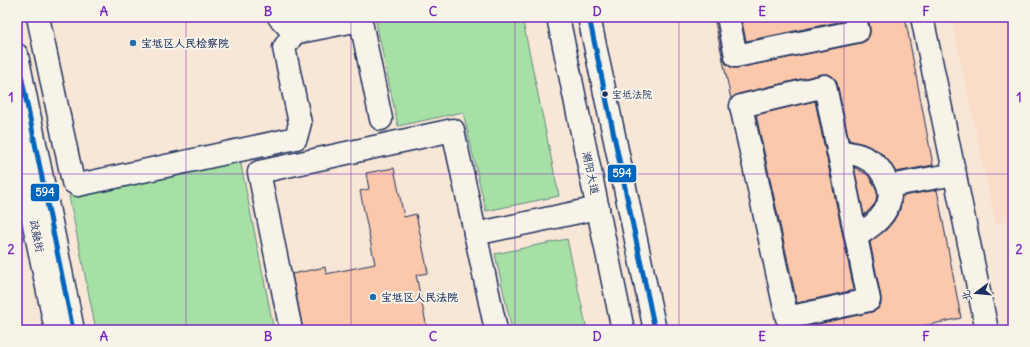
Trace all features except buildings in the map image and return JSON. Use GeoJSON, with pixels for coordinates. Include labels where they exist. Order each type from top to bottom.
{"type":"FeatureCollection","features":[{"type":"Feature","properties":{"kind":"main road"},"geometry":{"type":"LineString","coordinates":[[38,17],[73,182],[78,186],[296,138],[300,123],[284,48],[294,33],[360,18],[381,119]]}},
{"type":"Feature","properties":{"kind":"main road"},"geometry":{"type":"LineString","coordinates":[[279,17],[294,33]]}},
{"type":"Feature","properties":{"kind":"main road","name":"潮阳大道"},"geometry":{"type":"LineString","coordinates":[[558,17],[623,330]]}},
{"type":"Feature","properties":{"kind":"main road"},"geometry":{"type":"LineString","coordinates":[[589,17],[655,330]]}},
{"type":"Feature","properties":{"kind":"main road"},"geometry":{"type":"LineString","coordinates":[[728,17],[736,56],[858,31],[855,17]]}},
{"type":"Feature","properties":{"kind":"main road"},"geometry":{"type":"LineString","coordinates":[[922,17],[987,330]]}},
{"type":"Feature","properties":{"kind":"main road","name":"政融街"},"geometry":{"type":"LineString","coordinates":[[17,55],[73,330]]}},
{"type":"Feature","properties":{"kind":"main road"},"geometry":{"type":"LineString","coordinates":[[825,86],[856,236],[869,300],[787,318],[741,106],[825,86]]}},
{"type":"Feature","properties":{"kind":"main road"},"geometry":{"type":"LineString","coordinates":[[291,330],[258,172],[453,130],[496,330]]}},
{"type":"Feature","properties":{"kind":"main road","name":"政融街"},"geometry":{"type":"LineString","coordinates":[[17,143],[56,330]]}},
{"type":"Feature","properties":{"kind":"main road"},"geometry":{"type":"LineString","coordinates":[[838,151],[861,156],[880,168],[889,186],[889,203],[882,216],[870,228],[856,236]]}},
{"type":"Feature","properties":{"kind":"main road"},"geometry":{"type":"LineString","coordinates":[[889,186],[955,174]]}},
{"type":"Feature","properties":{"kind":"main road"},"geometry":{"type":"LineString","coordinates":[[475,234],[598,208]]}},
{"type":"Feature","properties":{"kind":"shaded area"},"geometry":{"type":"Polygon","coordinates":[[[951,17],[1013,17],[1013,220],[996,224],[951,17]]]}},
{"type":"Feature","properties":{"kind":"green space"},"geometry":{"type":"Polygon","coordinates":[[[375,17],[522,17],[559,196],[486,211],[463,112],[398,126],[375,17]]]}},
{"type":"Feature","properties":{"kind":"green space"},"geometry":{"type":"Polygon","coordinates":[[[240,160],[274,330],[96,330],[69,196],[240,160]]]}},
{"type":"Feature","properties":{"kind":"green space"},"geometry":{"type":"Polygon","coordinates":[[[567,239],[587,330],[512,330],[495,254],[567,239]]]}},
{"type":"Feature","properties":{"kind":"transit line","name":"594"},"geometry":{"type":"LineString","coordinates":[[589,17],[655,330]]}},
{"type":"Feature","properties":{"kind":"transit line","name":"594"},"geometry":{"type":"LineString","coordinates":[[17,55],[73,330]]}},
{"type":"Feature","properties":{"kind":"place","name":"宝坻区人民检察院"},"geometry":{"type":"Point","coordinates":[133,43]}},
{"type":"Feature","properties":{"kind":"place","name":"宝坻法院"},"geometry":{"type":"Point","coordinates":[605,94]}},
{"type":"Feature","properties":{"kind":"place","name":"宝坻区人民法院"},"geometry":{"type":"Point","coordinates":[373,297]}}]}
